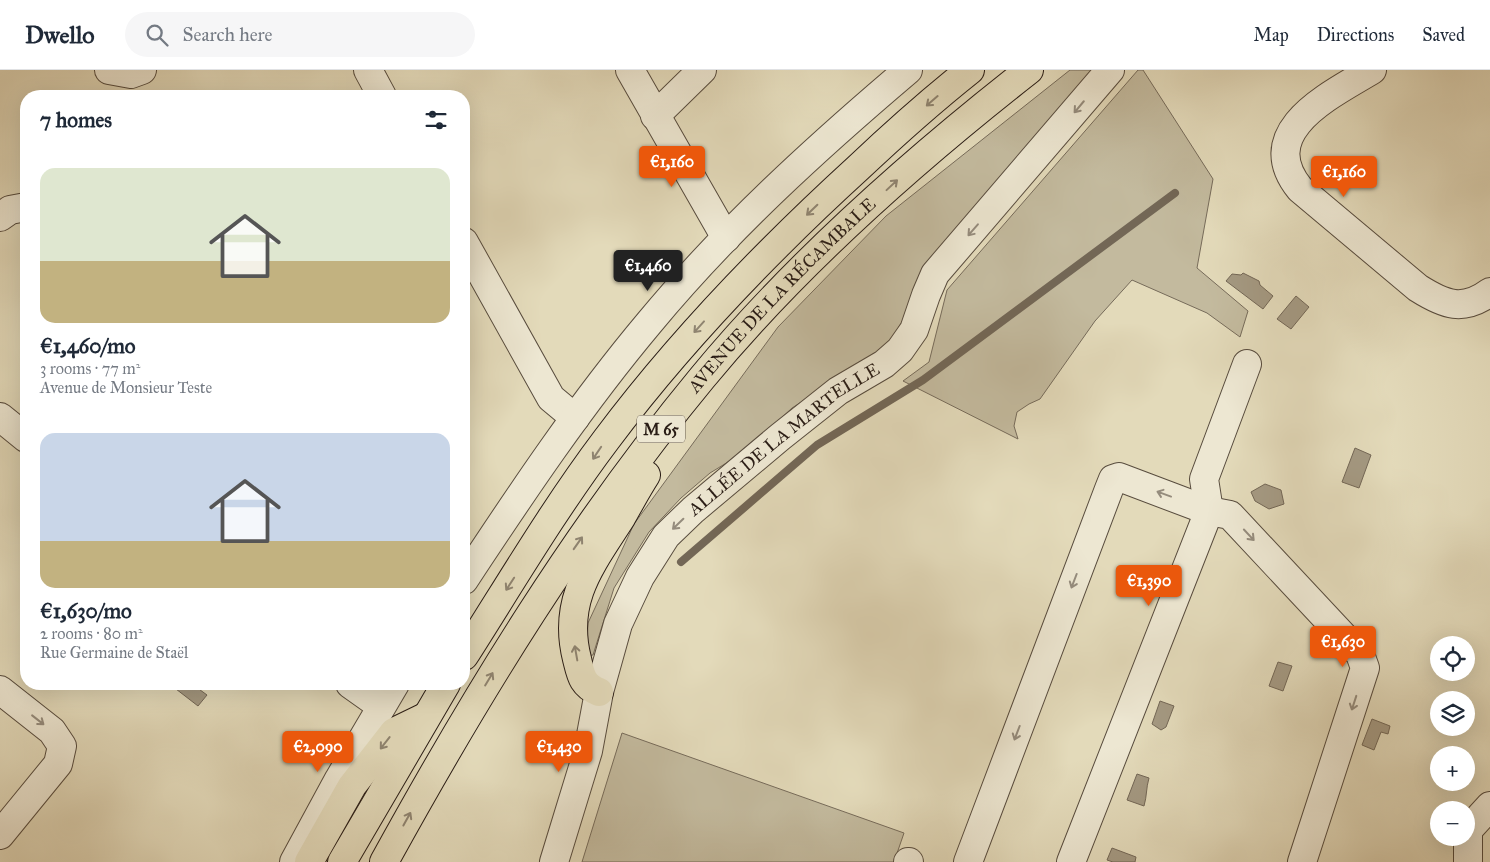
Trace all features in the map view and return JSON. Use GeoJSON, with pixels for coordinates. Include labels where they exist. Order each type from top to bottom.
{"type":"FeatureCollection","features":[{"type":"Feature","properties":{"kind":"main road","name":"AVENUE DE LA RÉCAMBALE"},"geometry":{"type":"LineString","coordinates":[[470,647],[536,543],[605,441],[678,350],[744,276],[814,208],[970,70]]}},
{"type":"Feature","properties":{"kind":"main road","name":"AVENUE DE LA RÉCAMBALE"},"geometry":{"type":"LineString","coordinates":[[384,862],[446,750],[516,634],[636,461],[703,376],[772,300],[840,234],[973,114],[1029,70]]}},
{"type":"Feature","properties":{"kind":"main road"},"geometry":{"type":"LineString","coordinates":[[599,692],[588,688],[582,679],[575,650],[574,616],[579,587],[597,552],[620,518],[703,376]]}},
{"type":"Feature","properties":{"kind":"main road"},"geometry":{"type":"LineString","coordinates":[[342,862],[442,690]]}},
{"type":"Feature","properties":{"kind":"main road"},"geometry":{"type":"LineString","coordinates":[[309,862],[352,786],[394,732],[425,717]]}},
{"type":"Feature","properties":{"kind":"street"},"geometry":{"type":"LineString","coordinates":[[109,70],[131,74],[142,70]]}},
{"type":"Feature","properties":{"kind":"street"},"geometry":{"type":"LineString","coordinates":[[368,70],[379,90]]}},
{"type":"Feature","properties":{"kind":"street"},"geometry":{"type":"LineString","coordinates":[[630,70],[726,238]]}},
{"type":"Feature","properties":{"kind":"street"},"geometry":{"type":"LineString","coordinates":[[655,116],[702,70]]}},
{"type":"Feature","properties":{"kind":"street"},"geometry":{"type":"LineString","coordinates":[[470,571],[575,418],[649,322],[726,238],[798,167],[908,70]]}},
{"type":"Feature","properties":{"kind":"street","name":"ALLÉE DE LA MARTELLE"},"geometry":{"type":"LineString","coordinates":[[554,862],[588,751],[599,692],[618,624],[640,577],[666,536],[693,510],[780,437],[838,391],[884,364],[900,350],[914,330],[935,274],[1110,70]]}},
{"type":"Feature","properties":{"kind":"street"},"geometry":{"type":"LineString","coordinates":[[1372,70],[1315,106],[1296,126],[1286,140],[1284,160],[1292,180],[1300,189],[1430,296],[1446,304],[1471,304],[1490,292]]}},
{"type":"Feature","properties":{"kind":"street"},"geometry":{"type":"LineString","coordinates":[[0,217],[10,210],[20,208]]}},
{"type":"Feature","properties":{"kind":"street"},"geometry":{"type":"LineString","coordinates":[[470,253],[551,398],[575,418]]}},
{"type":"Feature","properties":{"kind":"street"},"geometry":{"type":"LineString","coordinates":[[1071,862],[1209,511],[1204,479],[1247,364]]}},
{"type":"Feature","properties":{"kind":"street"},"geometry":{"type":"LineString","coordinates":[[0,417],[20,433]]}},
{"type":"Feature","properties":{"kind":"street"},"geometry":{"type":"LineString","coordinates":[[968,862],[1113,479],[1119,477],[1209,511],[1230,516],[1360,654],[1366,668],[1302,862]]}},
{"type":"Feature","properties":{"kind":"street"},"geometry":{"type":"LineString","coordinates":[[0,690],[52,731],[62,746],[58,764],[0,835]]}},
{"type":"Feature","properties":{"kind":"street"},"geometry":{"type":"LineString","coordinates":[[294,862],[388,695],[371,690]]}},
{"type":"Feature","properties":{"kind":"street"},"geometry":{"type":"LineString","coordinates":[[1468,862],[1468,830],[1490,806]]}},
{"type":"Feature","properties":{"kind":"shaded area"},"geometry":{"type":"Polygon","coordinates":[[[1070,70],[1103,70],[913,303],[890,342],[865,364],[837,379],[792,408],[746,451],[710,473],[681,498],[649,532],[614,588],[593,655],[586,656],[588,623],[634,524],[778,327],[886,216],[1070,70]]]}},
{"type":"Feature","properties":{"kind":"shaded area"},"geometry":{"type":"Polygon","coordinates":[[[1138,70],[1143,70],[1213,179],[1197,268],[1248,311],[1240,337],[1207,313],[1132,280],[1095,321],[1040,399],[1017,412],[1014,426],[1018,439],[903,381],[929,362],[947,290],[1138,70]]]}},
{"type":"Feature","properties":{"kind":"shaded area"},"geometry":{"type":"Polygon","coordinates":[[[1243,273],[1259,281],[1260,285],[1273,296],[1263,309],[1226,281],[1232,274],[1241,275],[1243,273]]]}},
{"type":"Feature","properties":{"kind":"shaded area"},"geometry":{"type":"Polygon","coordinates":[[[1296,296],[1309,307],[1291,329],[1277,319],[1296,296]]]}},
{"type":"Feature","properties":{"kind":"shaded area"},"geometry":{"type":"Polygon","coordinates":[[[1355,448],[1371,455],[1359,488],[1342,482],[1355,448]]]}},
{"type":"Feature","properties":{"kind":"shaded area"},"geometry":{"type":"Polygon","coordinates":[[[1265,484],[1281,490],[1284,504],[1269,509],[1255,501],[1251,492],[1265,484]]]}},
{"type":"Feature","properties":{"kind":"shaded area"},"geometry":{"type":"Polygon","coordinates":[[[1278,662],[1292,666],[1283,691],[1269,686],[1278,662]]]}},
{"type":"Feature","properties":{"kind":"shaded area"},"geometry":{"type":"Polygon","coordinates":[[[177,690],[200,690],[207,695],[198,706],[177,690]]]}},
{"type":"Feature","properties":{"kind":"shaded area"},"geometry":{"type":"Polygon","coordinates":[[[1160,701],[1174,706],[1166,727],[1161,730],[1152,724],[1160,701]]]}},
{"type":"Feature","properties":{"kind":"shaded area"},"geometry":{"type":"Polygon","coordinates":[[[1372,719],[1390,726],[1388,734],[1381,732],[1374,750],[1362,745],[1372,719]]]}},
{"type":"Feature","properties":{"kind":"shaded area"},"geometry":{"type":"Polygon","coordinates":[[[622,733],[904,833],[894,862],[582,862],[622,733]]]}},
{"type":"Feature","properties":{"kind":"shaded area"},"geometry":{"type":"Polygon","coordinates":[[[1137,774],[1149,778],[1144,806],[1127,800],[1137,774]]]}},
{"type":"Feature","properties":{"kind":"shaded area"},"geometry":{"type":"Polygon","coordinates":[[[1112,848],[1136,857],[1135,862],[1113,862],[1107,860],[1112,848]]]}},
{"type":"Feature","properties":{"kind":"waterway"},"geometry":{"type":"LineString","coordinates":[[681,562],[817,445],[923,380],[1175,193]]}}]}
